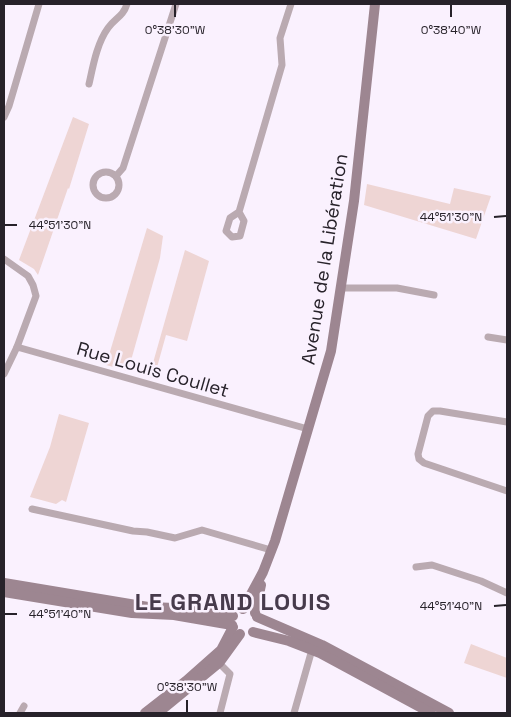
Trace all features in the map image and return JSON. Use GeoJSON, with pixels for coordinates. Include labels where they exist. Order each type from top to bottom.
{"type":"FeatureCollection","features":[{"type":"Feature","properties":{"kind":"main road","name":"Avenue de la Libération"},"geometry":{"type":"LineString","coordinates":[[243,609],[263,572],[271,550],[331,352],[354,201],[376,4]]}},
{"type":"Feature","properties":{"kind":"main road","name":"Avenue de la Libération"},"geometry":{"type":"LineString","coordinates":[[256,615],[263,572]]}},
{"type":"Feature","properties":{"kind":"main road"},"geometry":{"type":"LineString","coordinates":[[4,583],[148,606],[176,608],[235,626],[245,635],[253,632],[258,625],[256,615]]}},
{"type":"Feature","properties":{"kind":"main road"},"geometry":{"type":"LineString","coordinates":[[4,592],[132,612],[174,615],[235,626]]}},
{"type":"Feature","properties":{"kind":"main road"},"geometry":{"type":"LineString","coordinates":[[158,713],[216,661],[235,626],[239,610],[247,609],[256,615],[322,645],[449,713]]}},
{"type":"Feature","properties":{"kind":"main road"},"geometry":{"type":"LineString","coordinates":[[253,632],[312,648],[431,713]]}},
{"type":"Feature","properties":{"kind":"main road"},"geometry":{"type":"LineString","coordinates":[[145,713],[216,661]]}},
{"type":"Feature","properties":{"kind":"street"},"geometry":{"type":"LineString","coordinates":[[4,117],[9,106],[38,4]]}},
{"type":"Feature","properties":{"kind":"street"},"geometry":{"type":"LineString","coordinates":[[89,84],[101,42],[108,28],[123,15],[127,4]]}},
{"type":"Feature","properties":{"kind":"street"},"geometry":{"type":"LineString","coordinates":[[116,176],[123,168],[176,4]]}},
{"type":"Feature","properties":{"kind":"street"},"geometry":{"type":"LineString","coordinates":[[239,212],[282,65],[280,38],[291,4]]}},
{"type":"Feature","properties":{"kind":"street"},"geometry":{"type":"LineString","coordinates":[[4,259],[28,276],[34,285],[36,296],[17,348],[4,374]]}},
{"type":"Feature","properties":{"kind":"street"},"geometry":{"type":"LineString","coordinates":[[341,288],[397,288],[434,295]]}},
{"type":"Feature","properties":{"kind":"street"},"geometry":{"type":"LineString","coordinates":[[488,337],[507,340]]}},
{"type":"Feature","properties":{"kind":"street","name":"Rue Louis Coullet"},"geometry":{"type":"LineString","coordinates":[[17,348],[308,429]]}},
{"type":"Feature","properties":{"kind":"street"},"geometry":{"type":"LineString","coordinates":[[507,422],[433,411],[428,416],[418,454],[419,459],[424,463],[507,491]]}},
{"type":"Feature","properties":{"kind":"street"},"geometry":{"type":"LineString","coordinates":[[32,508],[133,531],[175,538],[202,530],[271,550]]}},
{"type":"Feature","properties":{"kind":"street"},"geometry":{"type":"LineString","coordinates":[[416,567],[432,565],[481,581],[507,593]]}},
{"type":"Feature","properties":{"kind":"street"},"geometry":{"type":"LineString","coordinates":[[294,713],[312,648]]}},
{"type":"Feature","properties":{"kind":"street"},"geometry":{"type":"LineString","coordinates":[[216,661],[230,674],[220,713]]}},
{"type":"Feature","properties":{"kind":"street"},"geometry":{"type":"LineString","coordinates":[[20,713],[24,706]]}},
{"type":"Feature","properties":{"kind":"shaded area"},"geometry":{"type":"Polygon","coordinates":[[[73,117],[89,124],[69,189],[38,275],[34,269],[19,260],[73,117]]]}},
{"type":"Feature","properties":{"kind":"shaded area"},"geometry":{"type":"Polygon","coordinates":[[[367,184],[450,204],[454,188],[491,196],[476,239],[364,205],[367,184]]]}},
{"type":"Feature","properties":{"kind":"shaded area"},"geometry":{"type":"Polygon","coordinates":[[[147,228],[163,236],[160,258],[128,371],[106,365],[147,228]]]}},
{"type":"Feature","properties":{"kind":"shaded area"},"geometry":{"type":"Polygon","coordinates":[[[185,250],[209,261],[187,341],[166,335],[154,378],[149,377],[185,250]]]}},
{"type":"Feature","properties":{"kind":"shaded area"},"geometry":{"type":"Polygon","coordinates":[[[59,414],[89,423],[66,502],[62,500],[56,504],[30,497],[50,447],[59,414]]]}},
{"type":"Feature","properties":{"kind":"shaded area"},"geometry":{"type":"Polygon","coordinates":[[[471,644],[507,658],[507,678],[464,663],[471,644]]]}},
{"type":"Feature","properties":{"kind":"district","name":"LE GRAND LOUIS"},"geometry":{"type":"Point","coordinates":[233,602]}}]}
